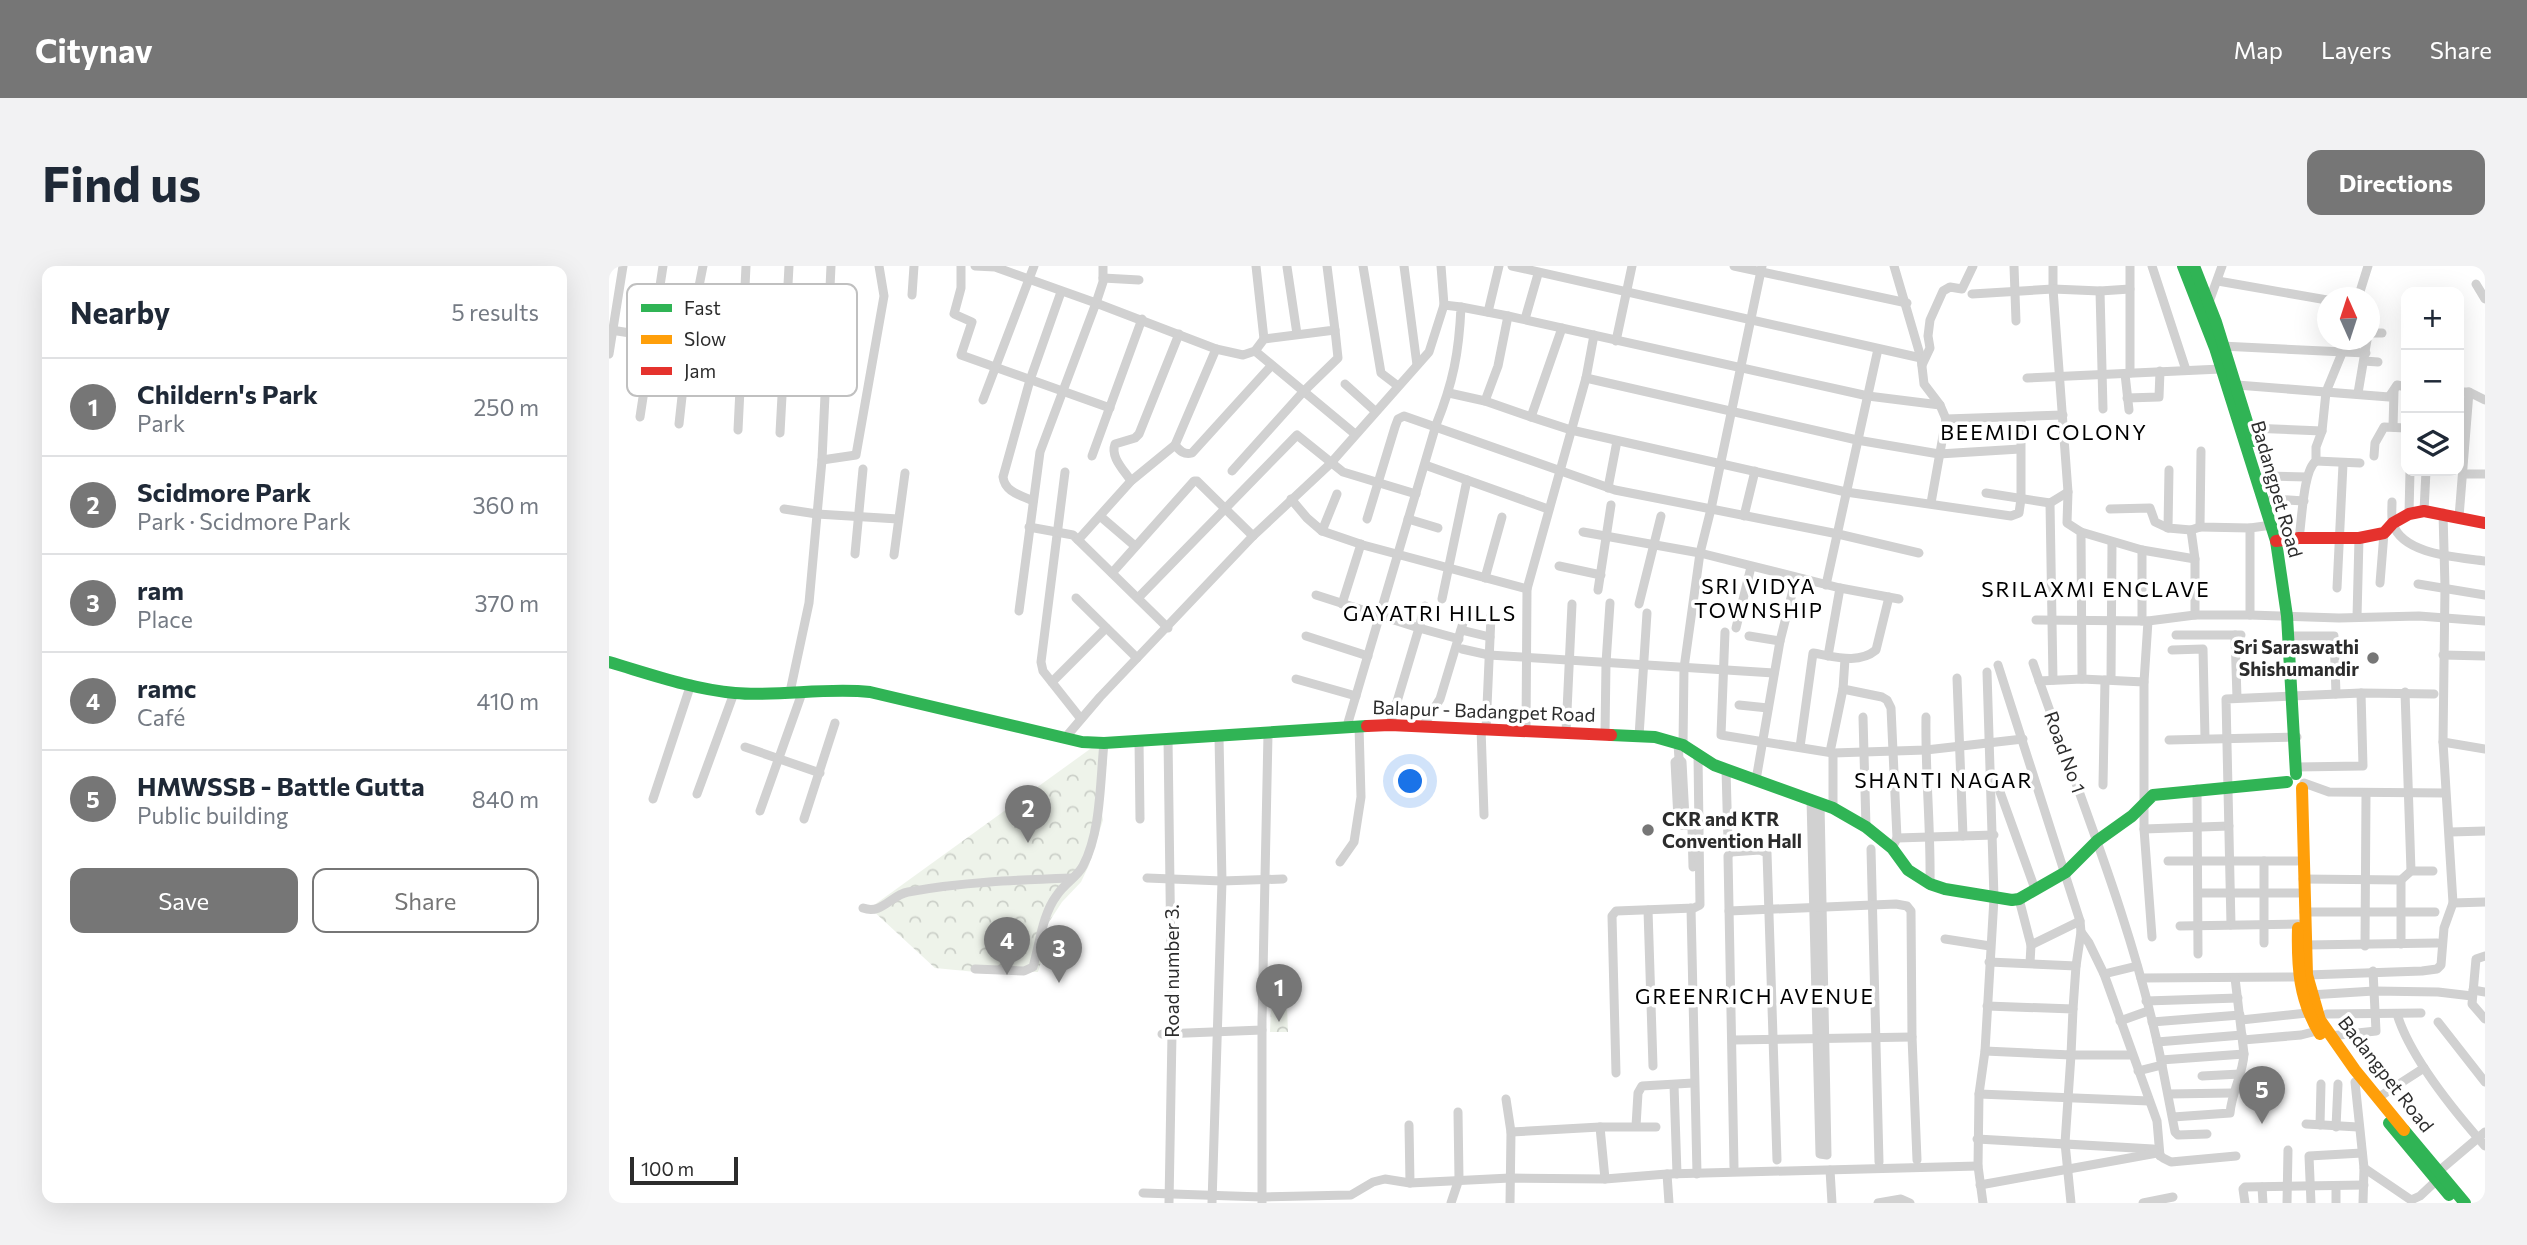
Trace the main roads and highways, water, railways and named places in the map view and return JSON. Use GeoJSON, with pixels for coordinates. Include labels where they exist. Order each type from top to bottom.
{"type":"FeatureCollection","features":[{"type":"Feature","properties":{"kind":"place","name":"Sri Saraswathi Shishumandir"},"geometry":{"type":"Point","coordinates":[2373,658]}},
{"type":"Feature","properties":{"kind":"place","name":"CKR and KTR Convention Hall"},"geometry":{"type":"Point","coordinates":[1648,830]}},
{"type":"Feature","properties":{"kind":"place","name":"Scidmore Park"},"geometry":{"type":"Point","coordinates":[1028,843]}},
{"type":"Feature","properties":{"kind":"place","name":"ramc"},"geometry":{"type":"Point","coordinates":[1007,975]}},
{"type":"Feature","properties":{"kind":"place","name":"ram"},"geometry":{"type":"Point","coordinates":[1059,983]}},
{"type":"Feature","properties":{"kind":"place","name":"Childern's Park"},"geometry":{"type":"Point","coordinates":[1279,1022]}},
{"type":"Feature","properties":{"kind":"place","name":"HMWSSB - Battle Gutta"},"geometry":{"type":"Point","coordinates":[2262,1124]}},
{"type":"Feature","properties":{"kind":"district","name":"BEEMIDI COLONY"},"geometry":{"type":"Point","coordinates":[2044,433]}},
{"type":"Feature","properties":{"kind":"district","name":"SRILAXMI ENCLAVE"},"geometry":{"type":"Point","coordinates":[2096,590]}},
{"type":"Feature","properties":{"kind":"district","name":"SRI VIDYA TOWNSHIP"},"geometry":{"type":"Point","coordinates":[1759,599]}},
{"type":"Feature","properties":{"kind":"district","name":"GAYATRI HILLS"},"geometry":{"type":"Point","coordinates":[1430,614]}},
{"type":"Feature","properties":{"kind":"district","name":"SHANTI NAGAR"},"geometry":{"type":"Point","coordinates":[1944,781]}},
{"type":"Feature","properties":{"kind":"district","name":"GREENRICH AVENUE"},"geometry":{"type":"Point","coordinates":[1755,997]}}]}
